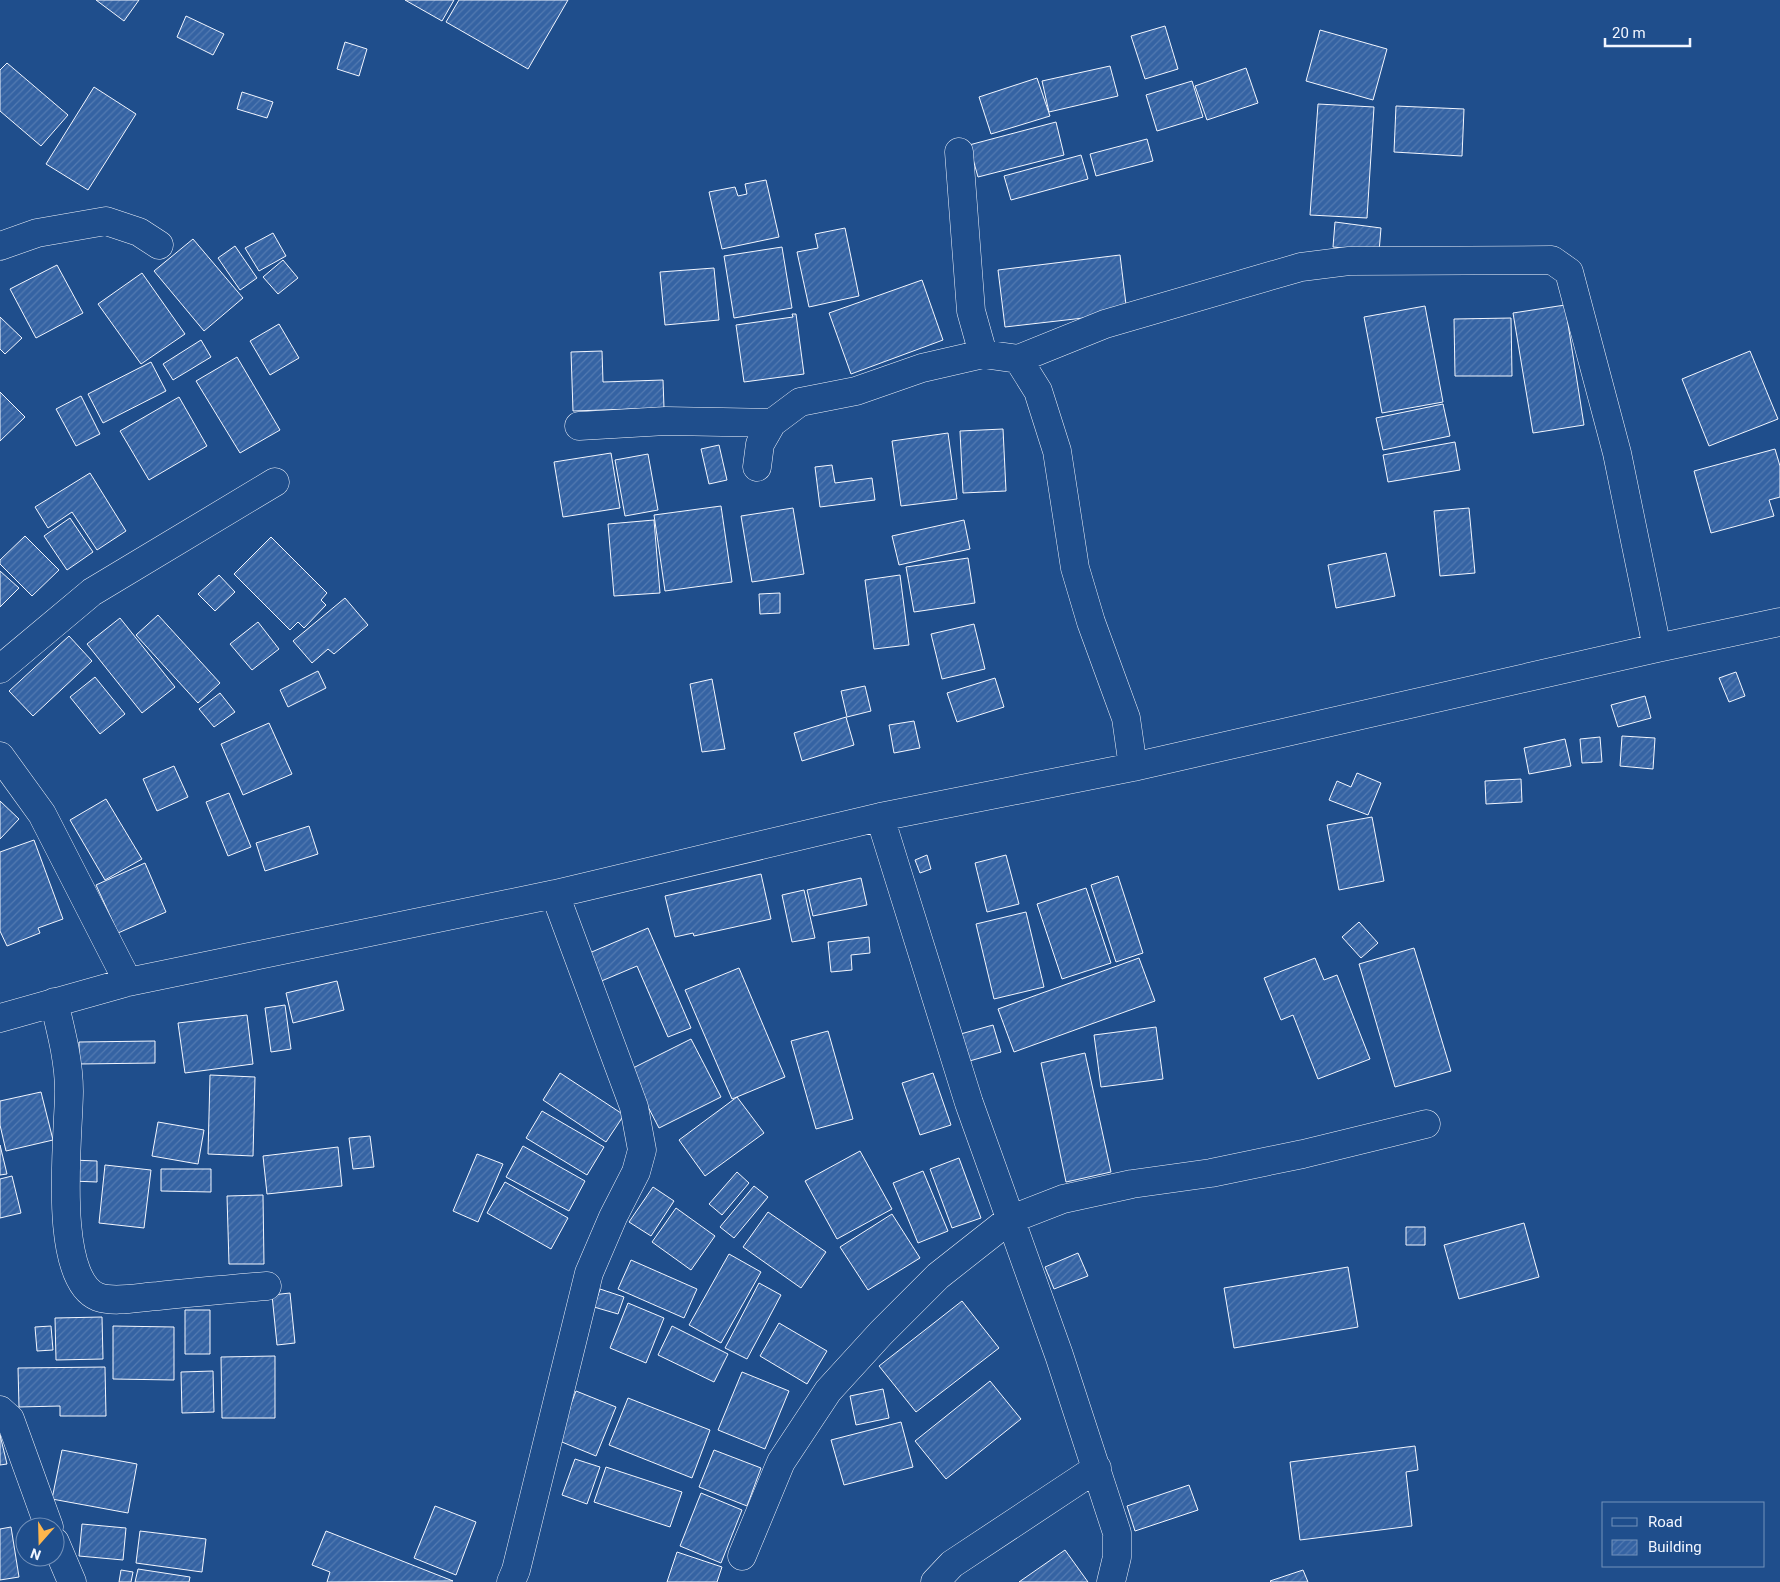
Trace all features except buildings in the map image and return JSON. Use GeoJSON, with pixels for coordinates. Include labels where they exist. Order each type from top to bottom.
{"type":"FeatureCollection","features":[{"type":"Feature","properties":{"kind":"street"},"geometry":{"type":"LineString","coordinates":[[959,152],[971,311],[983,354]]}},
{"type":"Feature","properties":{"kind":"street"},"geometry":{"type":"LineString","coordinates":[[0,246],[37,233],[106,221],[139,232],[159,245]]}},
{"type":"Feature","properties":{"kind":"street"},"geometry":{"type":"LineString","coordinates":[[757,467],[760,444],[772,423],[800,402],[856,391],[922,368],[983,354],[1018,359],[1105,324],[1301,267],[1350,261],[1552,260],[1569,272],[1617,453],[1657,648]]}},
{"type":"Feature","properties":{"kind":"street"},"geometry":{"type":"LineString","coordinates":[[1018,359],[1038,391],[1057,452],[1074,568],[1091,622],[1126,718],[1133,767]]}},
{"type":"Feature","properties":{"kind":"street"},"geometry":{"type":"LineString","coordinates":[[579,426],[666,421],[772,423]]}},
{"type":"Feature","properties":{"kind":"street"},"geometry":{"type":"LineString","coordinates":[[0,669],[92,592],[275,482]]}},
{"type":"Feature","properties":{"kind":"street"},"geometry":{"type":"LineString","coordinates":[[0,1018],[128,982],[555,894],[880,817],[1133,767],[1657,648],[1780,622]]}},
{"type":"Feature","properties":{"kind":"street"},"geometry":{"type":"LineString","coordinates":[[0,756],[42,814],[128,982]]}},
{"type":"Feature","properties":{"kind":"street"},"geometry":{"type":"LineString","coordinates":[[880,817],[969,1103],[1009,1220],[1059,1355],[1117,1533],[1117,1557],[1111,1582]]}},
{"type":"Feature","properties":{"kind":"street"},"geometry":{"type":"LineString","coordinates":[[511,1582],[516,1570],[589,1272],[613,1217],[636,1172],[642,1150],[634,1107],[555,894]]}},
{"type":"Feature","properties":{"kind":"street"},"geometry":{"type":"LineString","coordinates":[[54,1002],[64,1045],[70,1090],[64,1173],[68,1226],[79,1279],[89,1292],[100,1298],[126,1298],[268,1286]]}},
{"type":"Feature","properties":{"kind":"street"},"geometry":{"type":"LineString","coordinates":[[742,1556],[781,1462],[828,1391],[881,1333],[938,1276],[1009,1220],[1063,1199],[1132,1184],[1211,1173],[1303,1154],[1426,1124]]}},
{"type":"Feature","properties":{"kind":"street"},"geometry":{"type":"LineString","coordinates":[[0,1410],[10,1419],[45,1517]]}},
{"type":"Feature","properties":{"kind":"street"},"geometry":{"type":"LineString","coordinates":[[935,1582],[952,1564],[1097,1468]]}},
{"type":"Feature","properties":{"kind":"street"},"geometry":{"type":"LineString","coordinates":[[65,1566],[72,1582]]}}]}
